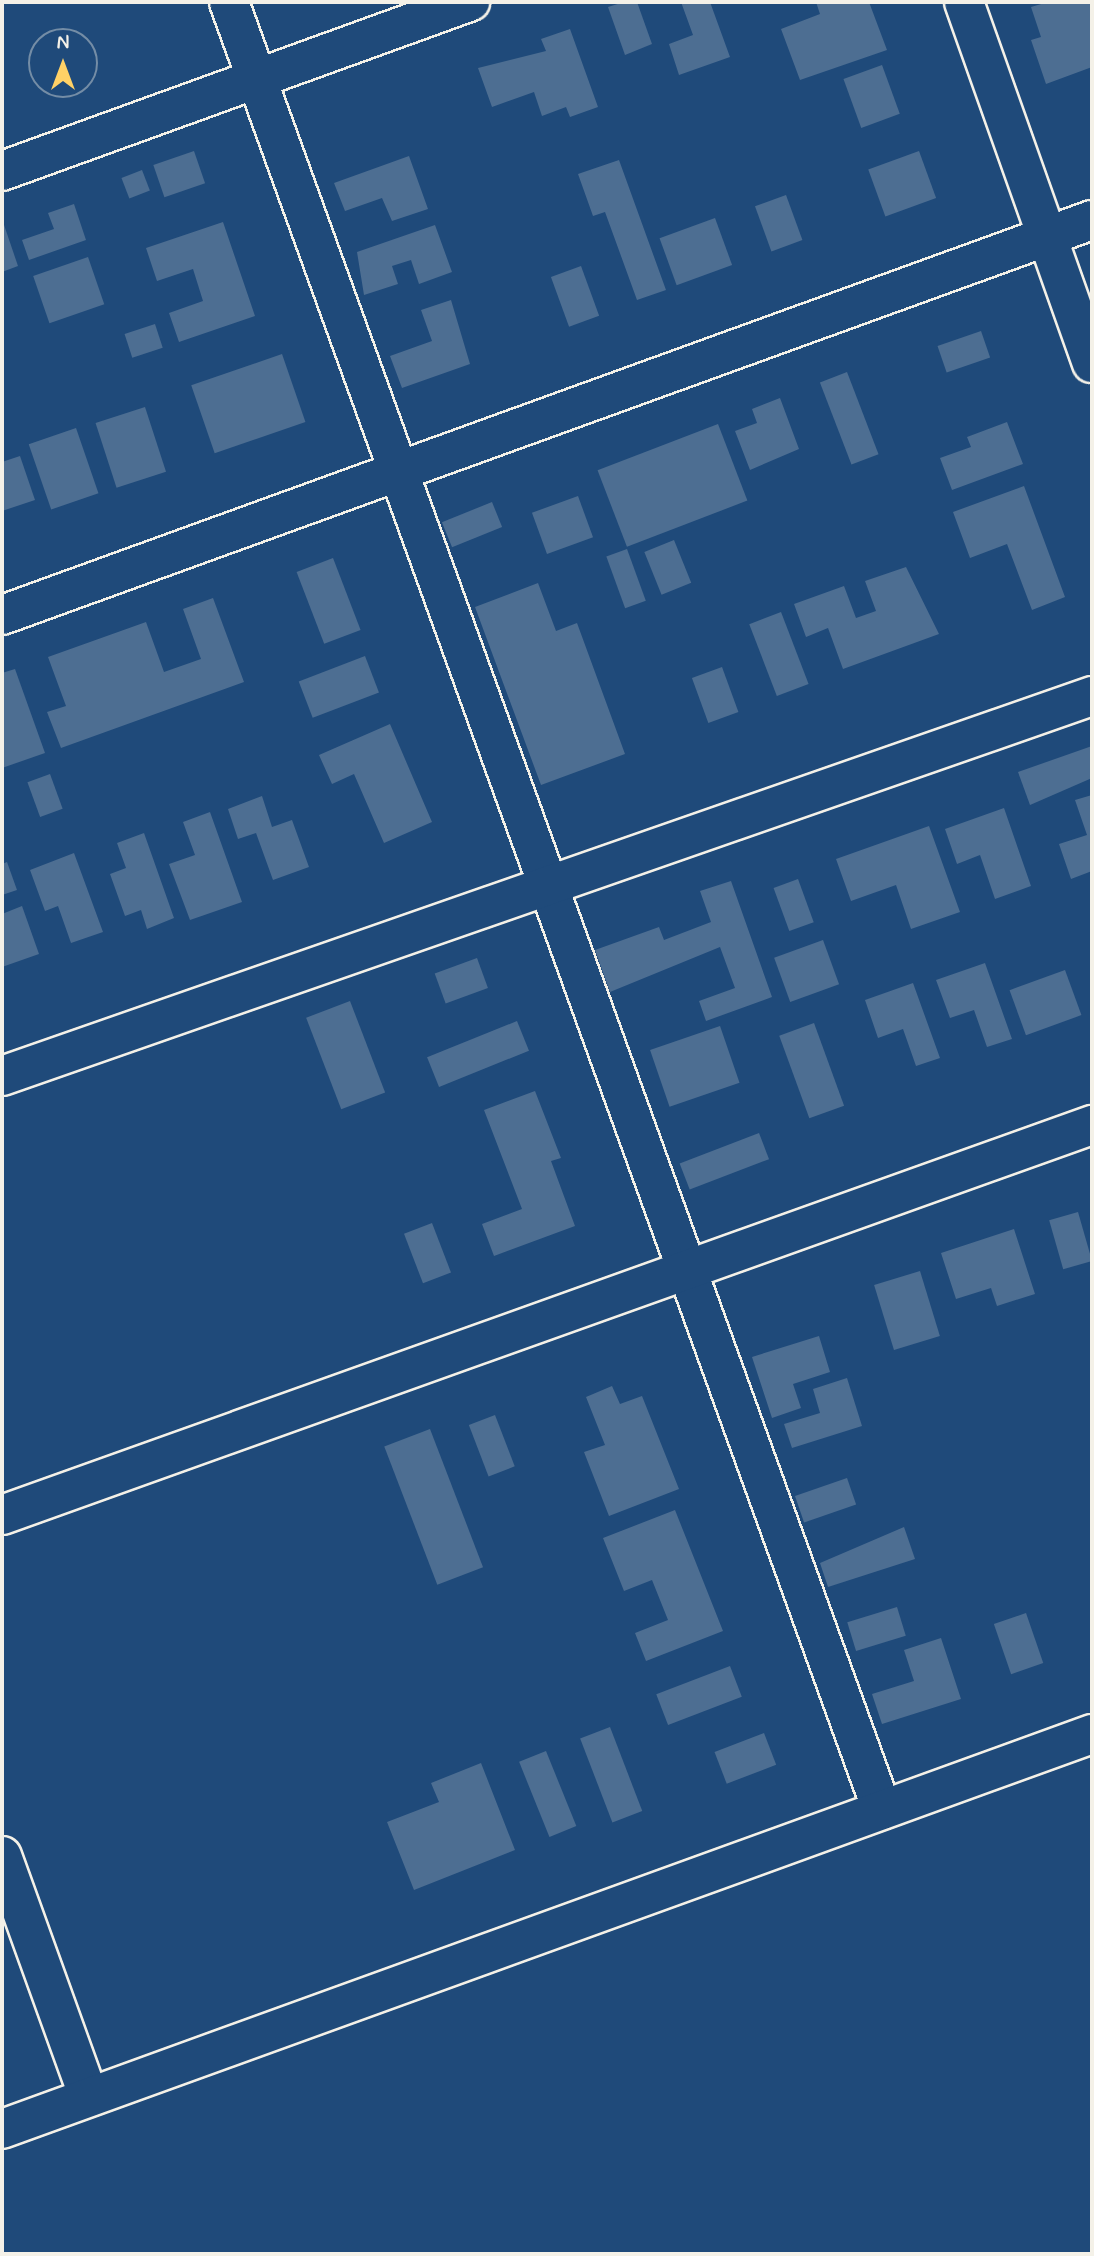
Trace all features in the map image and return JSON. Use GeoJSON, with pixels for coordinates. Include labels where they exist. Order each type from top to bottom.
{"type":"FeatureCollection","features":[{"type":"Feature","properties":{"kind":"street"},"geometry":{"type":"LineString","coordinates":[[229,2],[882,1810]]}},
{"type":"Feature","properties":{"kind":"street"},"geometry":{"type":"LineString","coordinates":[[2,171],[470,2]]}},
{"type":"Feature","properties":{"kind":"street"},"geometry":{"type":"LineString","coordinates":[[964,2],[1092,363]]}},
{"type":"Feature","properties":{"kind":"street"},"geometry":{"type":"LineString","coordinates":[[2,615],[1092,220]]}},
{"type":"Feature","properties":{"kind":"street"},"geometry":{"type":"LineString","coordinates":[[2,1076],[1092,696]]}},
{"type":"Feature","properties":{"kind":"street"},"geometry":{"type":"LineString","coordinates":[[2,1515],[1092,1125]]}},
{"type":"Feature","properties":{"kind":"street"},"geometry":{"type":"LineString","coordinates":[[2,2129],[1092,1734]]}},
{"type":"Feature","properties":{"kind":"street"},"geometry":{"type":"LineString","coordinates":[[2,1856],[89,2097]]}},
{"type":"Feature","properties":{"kind":"building"},"geometry":{"type":"Polygon","coordinates":[[[624,2],[637,2],[652,44],[625,55],[608,7],[624,2]]]}},
{"type":"Feature","properties":{"kind":"building"},"geometry":{"type":"Polygon","coordinates":[[[681,2],[710,2],[730,57],[679,75],[669,44],[693,35],[681,2]]]}},
{"type":"Feature","properties":{"kind":"building"},"geometry":{"type":"Polygon","coordinates":[[[816,2],[869,2],[887,50],[800,80],[781,29],[820,14],[816,2]]]}},
{"type":"Feature","properties":{"kind":"building"},"geometry":{"type":"Polygon","coordinates":[[[1048,2],[1092,2],[1092,67],[1046,84],[1031,40],[1041,37],[1031,7],[1048,2]]]}},
{"type":"Feature","properties":{"kind":"building"},"geometry":{"type":"Polygon","coordinates":[[[570,29],[598,107],[570,117],[566,107],[542,116],[534,92],[492,107],[478,68],[546,51],[541,39],[570,29]]]}},
{"type":"Feature","properties":{"kind":"building"},"geometry":{"type":"Polygon","coordinates":[[[882,65],[900,114],[861,128],[843,79],[882,65]]]}},
{"type":"Feature","properties":{"kind":"building"},"geometry":{"type":"Polygon","coordinates":[[[194,151],[205,183],[164,197],[153,165],[194,151]]]}},
{"type":"Feature","properties":{"kind":"building"},"geometry":{"type":"Polygon","coordinates":[[[919,151],[936,198],[885,216],[868,169],[919,151]]]}},
{"type":"Feature","properties":{"kind":"building"},"geometry":{"type":"Polygon","coordinates":[[[409,156],[428,209],[392,221],[382,198],[345,211],[334,183],[409,156]]]}},
{"type":"Feature","properties":{"kind":"building"},"geometry":{"type":"Polygon","coordinates":[[[619,160],[666,290],[637,300],[605,212],[593,216],[578,174],[619,160]]]}},
{"type":"Feature","properties":{"kind":"building"},"geometry":{"type":"Polygon","coordinates":[[[142,170],[150,191],[129,198],[121,178],[142,170]]]}},
{"type":"Feature","properties":{"kind":"building"},"geometry":{"type":"Polygon","coordinates":[[[786,195],[802,240],[771,251],[755,206],[786,195]]]}},
{"type":"Feature","properties":{"kind":"building"},"geometry":{"type":"Polygon","coordinates":[[[74,204],[86,240],[29,260],[22,240],[54,229],[48,213],[74,204]]]}},
{"type":"Feature","properties":{"kind":"building"},"geometry":{"type":"Polygon","coordinates":[[[715,218],[732,265],[677,285],[660,238],[715,218]]]}},
{"type":"Feature","properties":{"kind":"building"},"geometry":{"type":"Polygon","coordinates":[[[2,219],[18,266],[2,272],[2,219]]]}},
{"type":"Feature","properties":{"kind":"building"},"geometry":{"type":"Polygon","coordinates":[[[223,222],[255,316],[179,342],[169,313],[203,301],[193,269],[157,281],[146,248],[223,222]]]}},
{"type":"Feature","properties":{"kind":"building"},"geometry":{"type":"Polygon","coordinates":[[[435,225],[452,272],[419,284],[411,260],[392,266],[398,284],[364,295],[357,252],[435,225]]]}},
{"type":"Feature","properties":{"kind":"building"},"geometry":{"type":"Polygon","coordinates":[[[88,257],[104,304],[49,323],[33,276],[88,257]]]}},
{"type":"Feature","properties":{"kind":"building"},"geometry":{"type":"Polygon","coordinates":[[[581,266],[599,316],[569,327],[551,277],[581,266]]]}},
{"type":"Feature","properties":{"kind":"building"},"geometry":{"type":"Polygon","coordinates":[[[451,300],[470,364],[402,388],[390,356],[432,341],[421,310],[451,300]]]}},
{"type":"Feature","properties":{"kind":"building"},"geometry":{"type":"Polygon","coordinates":[[[155,324],[163,348],[132,358],[125,334],[155,324]]]}},
{"type":"Feature","properties":{"kind":"building"},"geometry":{"type":"Polygon","coordinates":[[[981,331],[990,357],[947,372],[938,346],[981,331]]]}},
{"type":"Feature","properties":{"kind":"building"},"geometry":{"type":"Polygon","coordinates":[[[282,354],[305,422],[215,453],[191,385],[282,354]]]}},
{"type":"Feature","properties":{"kind":"building"},"geometry":{"type":"Polygon","coordinates":[[[847,372],[879,454],[851,465],[820,382],[847,372]]]}},
{"type":"Feature","properties":{"kind":"building"},"geometry":{"type":"Polygon","coordinates":[[[780,398],[799,449],[750,470],[735,431],[757,423],[752,409],[780,398]]]}},
{"type":"Feature","properties":{"kind":"building"},"geometry":{"type":"Polygon","coordinates":[[[145,407],[166,472],[117,488],[96,423],[145,407]]]}},
{"type":"Feature","properties":{"kind":"building"},"geometry":{"type":"Polygon","coordinates":[[[1007,422],[1023,464],[952,490],[940,458],[971,447],[967,437],[1007,422]]]}},
{"type":"Feature","properties":{"kind":"building"},"geometry":{"type":"Polygon","coordinates":[[[718,424],[747,501],[627,547],[598,470],[718,424]]]}},
{"type":"Feature","properties":{"kind":"building"},"geometry":{"type":"Polygon","coordinates":[[[76,428],[98,493],[51,510],[29,444],[76,428]]]}},
{"type":"Feature","properties":{"kind":"building"},"geometry":{"type":"Polygon","coordinates":[[[20,456],[35,500],[2,511],[2,462],[20,456]]]}},
{"type":"Feature","properties":{"kind":"building"},"geometry":{"type":"Polygon","coordinates":[[[1024,486],[1065,597],[1032,610],[1007,544],[970,558],[953,512],[1024,486]]]}},
{"type":"Feature","properties":{"kind":"building"},"geometry":{"type":"Polygon","coordinates":[[[578,496],[593,537],[547,554],[532,513],[578,496]]]}},
{"type":"Feature","properties":{"kind":"building"},"geometry":{"type":"Polygon","coordinates":[[[492,502],[502,527],[452,547],[442,522],[492,502]]]}},
{"type":"Feature","properties":{"kind":"building"},"geometry":{"type":"Polygon","coordinates":[[[674,540],[691,583],[662,595],[644,552],[674,540]]]}},
{"type":"Feature","properties":{"kind":"building"},"geometry":{"type":"Polygon","coordinates":[[[627,549],[646,601],[625,608],[606,557],[627,549]]]}},
{"type":"Feature","properties":{"kind":"building"},"geometry":{"type":"Polygon","coordinates":[[[333,558],[361,630],[324,644],[297,572],[333,558]]]}},
{"type":"Feature","properties":{"kind":"building"},"geometry":{"type":"Polygon","coordinates":[[[906,567],[939,634],[843,669],[828,628],[806,637],[794,604],[844,586],[856,618],[876,611],[865,581],[906,567]]]}},
{"type":"Feature","properties":{"kind":"building"},"geometry":{"type":"Polygon","coordinates":[[[538,583],[556,631],[577,623],[625,754],[541,785],[475,607],[538,583]]]}},
{"type":"Feature","properties":{"kind":"building"},"geometry":{"type":"Polygon","coordinates":[[[213,598],[244,682],[61,748],[47,712],[66,706],[48,657],[146,622],[164,672],[201,659],[183,609],[213,598]]]}},
{"type":"Feature","properties":{"kind":"building"},"geometry":{"type":"Polygon","coordinates":[[[781,612],[809,684],[777,696],[749,624],[781,612]]]}},
{"type":"Feature","properties":{"kind":"building"},"geometry":{"type":"Polygon","coordinates":[[[365,656],[379,692],[313,718],[299,681],[365,656]]]}},
{"type":"Feature","properties":{"kind":"building"},"geometry":{"type":"Polygon","coordinates":[[[722,667],[738,712],[708,723],[692,678],[722,667]]]}},
{"type":"Feature","properties":{"kind":"building"},"geometry":{"type":"Polygon","coordinates":[[[15,669],[45,753],[2,768],[2,673],[15,669]]]}},
{"type":"Feature","properties":{"kind":"building"},"geometry":{"type":"Polygon","coordinates":[[[390,724],[432,822],[384,843],[354,774],[332,784],[319,755],[390,724]]]}},
{"type":"Feature","properties":{"kind":"building"},"geometry":{"type":"Polygon","coordinates":[[[1092,746],[1092,778],[1030,805],[1018,772],[1092,746]]]}},
{"type":"Feature","properties":{"kind":"building"},"geometry":{"type":"Polygon","coordinates":[[[50,774],[63,809],[40,817],[27,782],[50,774]]]}},
{"type":"Feature","properties":{"kind":"building"},"geometry":{"type":"Polygon","coordinates":[[[1092,795],[1092,871],[1071,879],[1059,844],[1087,835],[1075,800],[1092,795]]]}},
{"type":"Feature","properties":{"kind":"building"},"geometry":{"type":"Polygon","coordinates":[[[262,796],[272,827],[292,820],[309,867],[273,880],[256,833],[238,839],[228,809],[262,796]]]}},
{"type":"Feature","properties":{"kind":"building"},"geometry":{"type":"Polygon","coordinates":[[[1004,808],[1031,886],[995,899],[980,855],[957,864],[945,829],[1004,808]]]}},
{"type":"Feature","properties":{"kind":"building"},"geometry":{"type":"Polygon","coordinates":[[[210,812],[242,902],[190,920],[169,864],[195,855],[183,822],[210,812]]]}},
{"type":"Feature","properties":{"kind":"building"},"geometry":{"type":"Polygon","coordinates":[[[929,826],[960,912],[911,929],[896,885],[851,901],[836,859],[929,826]]]}},
{"type":"Feature","properties":{"kind":"building"},"geometry":{"type":"Polygon","coordinates":[[[144,833],[174,918],[147,929],[141,910],[125,916],[110,874],[126,868],[117,843],[144,833]]]}},
{"type":"Feature","properties":{"kind":"building"},"geometry":{"type":"Polygon","coordinates":[[[74,853],[103,932],[71,943],[58,906],[45,911],[30,870],[74,853]]]}},
{"type":"Feature","properties":{"kind":"building"},"geometry":{"type":"Polygon","coordinates":[[[7,862],[17,890],[2,895],[2,864],[7,862]]]}},
{"type":"Feature","properties":{"kind":"building"},"geometry":{"type":"Polygon","coordinates":[[[798,879],[814,922],[789,931],[774,888],[798,879]]]}},
{"type":"Feature","properties":{"kind":"building"},"geometry":{"type":"Polygon","coordinates":[[[731,881],[772,997],[706,1021],[699,1001],[735,988],[720,947],[610,992],[595,950],[659,927],[664,940],[711,922],[700,891],[731,881]]]}},
{"type":"Feature","properties":{"kind":"building"},"geometry":{"type":"Polygon","coordinates":[[[22,906],[39,954],[2,967],[2,914],[22,906]]]}},
{"type":"Feature","properties":{"kind":"building"},"geometry":{"type":"Polygon","coordinates":[[[823,940],[839,984],[790,1002],[774,958],[823,940]]]}},
{"type":"Feature","properties":{"kind":"building"},"geometry":{"type":"Polygon","coordinates":[[[477,958],[488,988],[446,1003],[435,973],[477,958]]]}},
{"type":"Feature","properties":{"kind":"building"},"geometry":{"type":"Polygon","coordinates":[[[985,963],[1012,1039],[987,1047],[974,1010],[950,1018],[936,980],[985,963]]]}},
{"type":"Feature","properties":{"kind":"building"},"geometry":{"type":"Polygon","coordinates":[[[1065,970],[1081,1015],[1026,1035],[1010,990],[1065,970]]]}},
{"type":"Feature","properties":{"kind":"building"},"geometry":{"type":"Polygon","coordinates":[[[913,983],[940,1058],[916,1066],[903,1029],[878,1038],[865,1000],[913,983]]]}},
{"type":"Feature","properties":{"kind":"building"},"geometry":{"type":"Polygon","coordinates":[[[350,1001],[385,1092],[341,1109],[306,1018],[350,1001]]]}},
{"type":"Feature","properties":{"kind":"building"},"geometry":{"type":"Polygon","coordinates":[[[517,1021],[529,1051],[439,1087],[427,1057],[517,1021]]]}},
{"type":"Feature","properties":{"kind":"building"},"geometry":{"type":"Polygon","coordinates":[[[814,1023],[844,1106],[809,1118],[779,1036],[814,1023]]]}},
{"type":"Feature","properties":{"kind":"building"},"geometry":{"type":"Polygon","coordinates":[[[720,1026],[740,1083],[670,1107],[650,1050],[720,1026]]]}},
{"type":"Feature","properties":{"kind":"building"},"geometry":{"type":"Polygon","coordinates":[[[535,1091],[561,1158],[551,1161],[575,1226],[494,1256],[482,1224],[522,1209],[484,1110],[535,1091]]]}},
{"type":"Feature","properties":{"kind":"building"},"geometry":{"type":"Polygon","coordinates":[[[759,1133],[769,1159],[690,1190],[680,1163],[759,1133]]]}},
{"type":"Feature","properties":{"kind":"building"},"geometry":{"type":"Polygon","coordinates":[[[1078,1212],[1092,1261],[1063,1269],[1049,1220],[1078,1212]]]}},
{"type":"Feature","properties":{"kind":"building"},"geometry":{"type":"Polygon","coordinates":[[[432,1223],[451,1272],[423,1283],[404,1234],[432,1223]]]}},
{"type":"Feature","properties":{"kind":"building"},"geometry":{"type":"Polygon","coordinates":[[[1014,1229],[1035,1294],[997,1306],[991,1288],[956,1299],[941,1253],[1014,1229]]]}},
{"type":"Feature","properties":{"kind":"building"},"geometry":{"type":"Polygon","coordinates":[[[920,1271],[940,1336],[894,1350],[874,1285],[920,1271]]]}},
{"type":"Feature","properties":{"kind":"building"},"geometry":{"type":"Polygon","coordinates":[[[819,1336],[830,1372],[793,1384],[801,1408],[772,1418],[752,1357],[819,1336]]]}},
{"type":"Feature","properties":{"kind":"building"},"geometry":{"type":"Polygon","coordinates":[[[847,1378],[862,1426],[792,1448],[784,1424],[820,1413],[813,1389],[847,1378]]]}},
{"type":"Feature","properties":{"kind":"building"},"geometry":{"type":"Polygon","coordinates":[[[612,1386],[620,1404],[642,1396],[679,1489],[609,1516],[584,1452],[605,1445],[586,1397],[612,1386]]]}},
{"type":"Feature","properties":{"kind":"building"},"geometry":{"type":"Polygon","coordinates":[[[495,1415],[515,1466],[489,1476],[469,1425],[495,1415]]]}},
{"type":"Feature","properties":{"kind":"building"},"geometry":{"type":"Polygon","coordinates":[[[430,1429],[483,1567],[437,1585],[384,1447],[430,1429]]]}},
{"type":"Feature","properties":{"kind":"building"},"geometry":{"type":"Polygon","coordinates":[[[847,1478],[856,1504],[804,1522],[795,1496],[847,1478]]]}},
{"type":"Feature","properties":{"kind":"building"},"geometry":{"type":"Polygon","coordinates":[[[675,1510],[723,1631],[646,1661],[635,1633],[668,1620],[652,1580],[624,1591],[603,1538],[675,1510]]]}},
{"type":"Feature","properties":{"kind":"building"},"geometry":{"type":"Polygon","coordinates":[[[904,1527],[915,1559],[828,1587],[820,1563],[904,1527]]]}},
{"type":"Feature","properties":{"kind":"building"},"geometry":{"type":"Polygon","coordinates":[[[897,1607],[906,1636],[856,1651],[847,1622],[897,1607]]]}},
{"type":"Feature","properties":{"kind":"building"},"geometry":{"type":"Polygon","coordinates":[[[1026,1613],[1043,1663],[1011,1674],[994,1624],[1026,1613]]]}},
{"type":"Feature","properties":{"kind":"building"},"geometry":{"type":"Polygon","coordinates":[[[941,1638],[961,1699],[882,1724],[872,1694],[914,1681],[904,1650],[941,1638]]]}},
{"type":"Feature","properties":{"kind":"building"},"geometry":{"type":"Polygon","coordinates":[[[730,1666],[742,1697],[668,1725],[656,1694],[730,1666]]]}},
{"type":"Feature","properties":{"kind":"building"},"geometry":{"type":"Polygon","coordinates":[[[610,1727],[642,1811],[612,1822],[580,1738],[610,1727]]]}},
{"type":"Feature","properties":{"kind":"building"},"geometry":{"type":"Polygon","coordinates":[[[764,1733],[776,1765],[727,1784],[715,1752],[764,1733]]]}},
{"type":"Feature","properties":{"kind":"building"},"geometry":{"type":"Polygon","coordinates":[[[546,1751],[576,1826],[549,1837],[519,1762],[546,1751]]]}},
{"type":"Feature","properties":{"kind":"building"},"geometry":{"type":"Polygon","coordinates":[[[481,1763],[515,1850],[414,1890],[387,1822],[439,1802],[431,1783],[481,1763]]]}}]}
